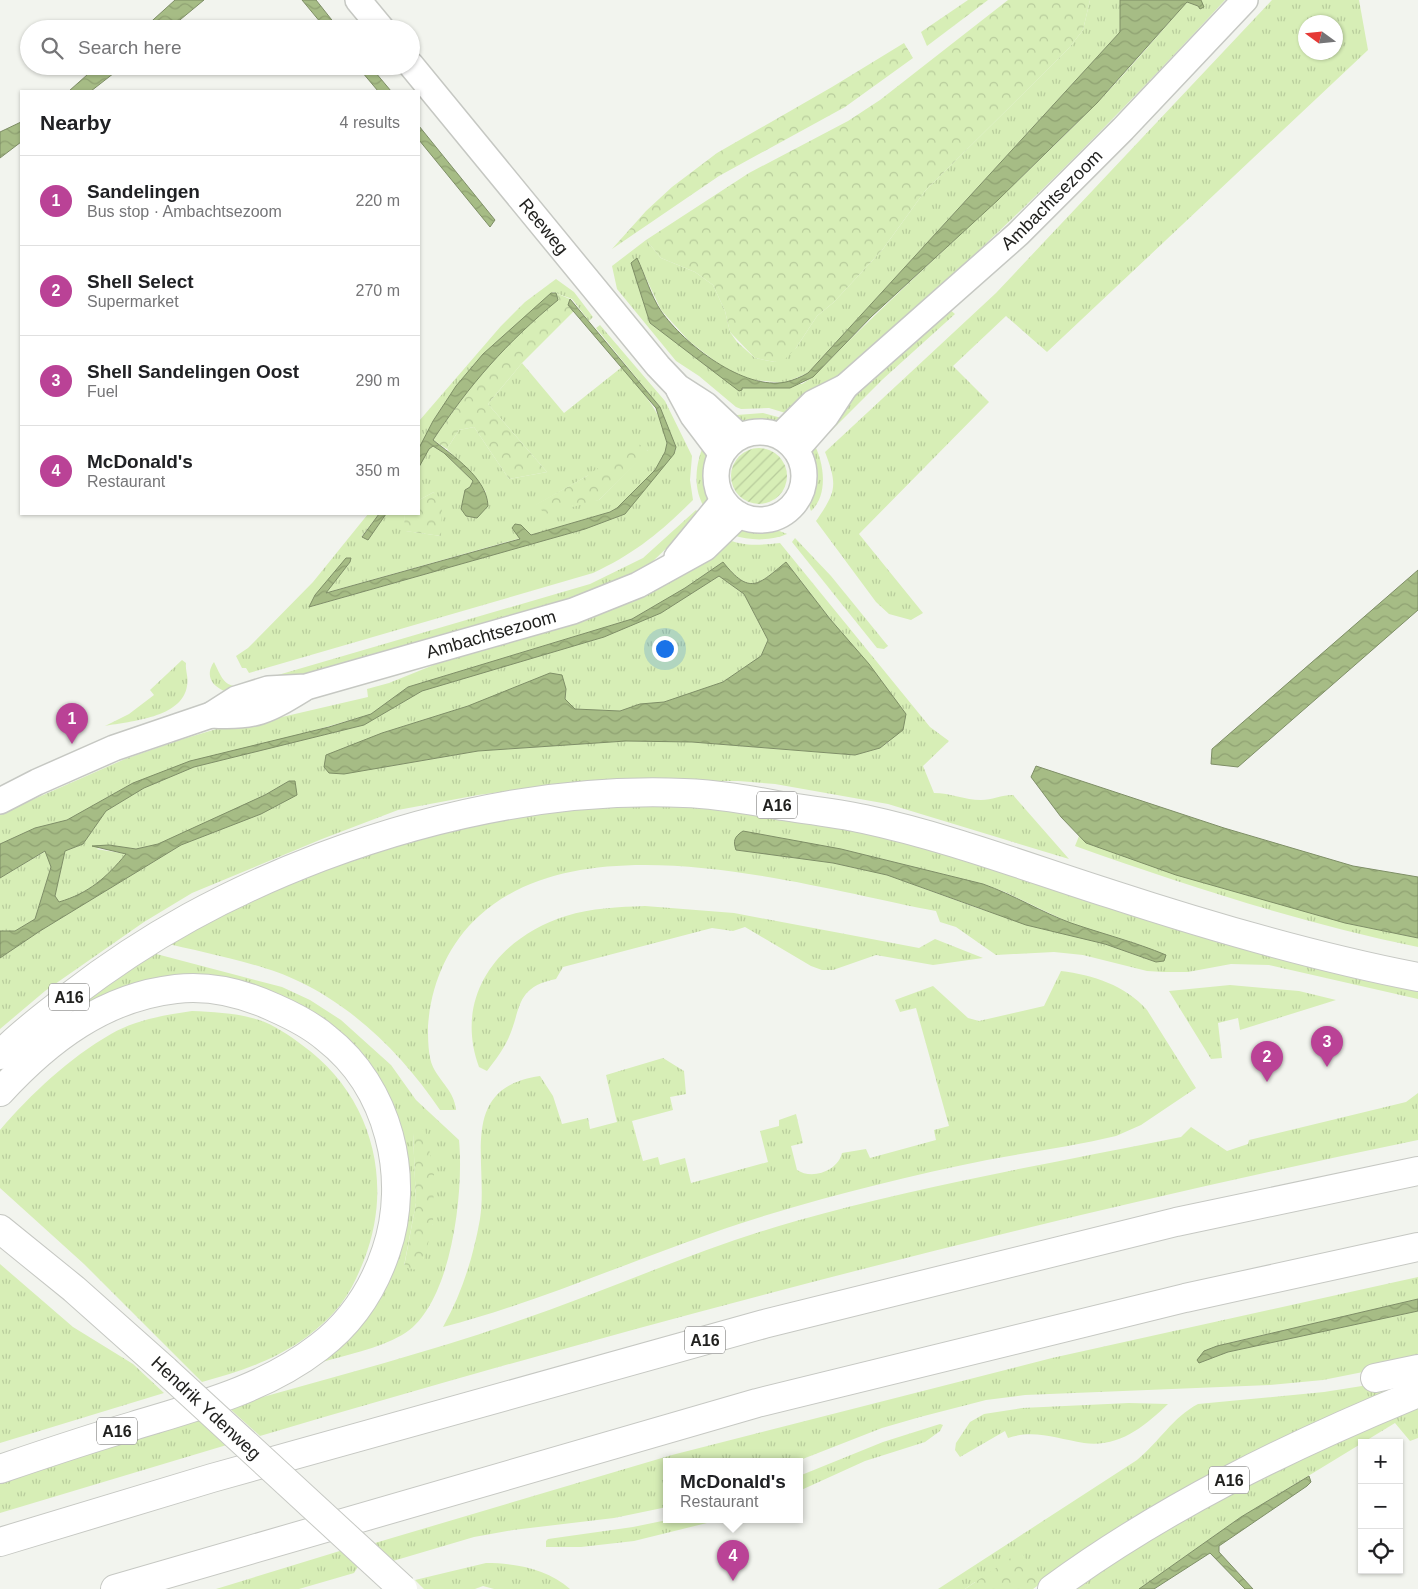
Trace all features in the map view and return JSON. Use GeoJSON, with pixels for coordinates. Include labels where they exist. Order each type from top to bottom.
{"type":"FeatureCollection","features":[{"type":"Feature","properties":{"kind":"main road","name":"A16"},"geometry":{"type":"LineString","coordinates":[[0,1055],[41,1018],[156,935],[204,908],[271,876],[406,829],[475,812],[549,799],[619,793],[687,793],[760,802],[864,819],[947,841],[1246,936],[1359,966],[1418,977]]}},
{"type":"Feature","properties":{"kind":"main road","name":"A16"},"geometry":{"type":"LineString","coordinates":[[0,1092],[37,1054],[86,1018],[113,1004],[178,988],[221,990],[262,1002],[298,1019],[327,1038],[348,1059],[368,1085],[384,1118],[396,1159],[397,1196],[391,1237],[379,1272],[368,1293],[342,1328],[317,1348],[235,1394],[0,1469]]}},
{"type":"Feature","properties":{"kind":"main road","name":"A16"},"geometry":{"type":"LineString","coordinates":[[0,1542],[212,1478],[764,1324],[1176,1222],[1418,1171]]}},
{"type":"Feature","properties":{"kind":"main road","name":"Hendrik Ydenweg"},"geometry":{"type":"LineString","coordinates":[[1,1229],[74,1289],[165,1370],[403,1589]]}},
{"type":"Feature","properties":{"kind":"main road"},"geometry":{"type":"LineString","coordinates":[[115,1589],[757,1403],[1184,1298],[1418,1247]]}},
{"type":"Feature","properties":{"kind":"main road"},"geometry":{"type":"LineString","coordinates":[[1375,1378],[1418,1369]]}},
{"type":"Feature","properties":{"kind":"main road","name":"A16"},"geometry":{"type":"LineString","coordinates":[[1052,1589],[1101,1553],[1168,1512],[1301,1443],[1418,1393]]}},
{"type":"Feature","properties":{"kind":"street"},"geometry":{"type":"LineString","coordinates":[[358,0],[375,20]]}},
{"type":"Feature","properties":{"kind":"street","name":"Ambachtsezoom"},"geometry":{"type":"LineString","coordinates":[[788,443],[826,416],[845,388],[1018,234],[1123,129],[1245,0]]}},
{"type":"Feature","properties":{"kind":"street","name":"Reeweg"},"geometry":{"type":"LineString","coordinates":[[419,75],[508,181],[610,310],[678,387],[706,405],[730,444]]}},
{"type":"Feature","properties":{"kind":"street"},"geometry":{"type":"LineString","coordinates":[[759,431],[788,443],[803,466],[801,492],[792,506],[771,518],[755,520],[731,508],[719,494],[715,477],[730,444],[759,431]]}},
{"type":"Feature","properties":{"kind":"street","name":"Ambachtsezoom"},"geometry":{"type":"LineString","coordinates":[[0,801],[37,782],[114,748],[211,716],[236,699],[249,694],[268,689],[306,688],[573,611],[638,585],[670,565],[731,508]]}},
{"type":"Feature","properties":{"kind":"green space"},"geometry":{"type":"Polygon","coordinates":[[[968,0],[988,0],[927,46],[921,32],[968,0]]]}},
{"type":"Feature","properties":{"kind":"green space"},"geometry":{"type":"Polygon","coordinates":[[[1008,0],[1090,0],[1083,30],[1069,48],[925,191],[883,249],[834,302],[817,316],[796,348],[785,359],[775,362],[755,358],[730,332],[725,311],[713,285],[695,272],[661,258],[646,240],[749,173],[848,121],[880,100],[1008,0]]]}},
{"type":"Feature","properties":{"kind":"green space"},"geometry":{"type":"Polygon","coordinates":[[[1090,0],[1120,0],[1120,32],[808,373],[784,383],[745,379],[721,366],[689,341],[661,310],[637,259],[632,263],[650,323],[717,374],[742,387],[802,384],[813,377],[1061,139],[1120,79],[1187,2],[1198,6],[1201,4],[1201,0],[1225,0],[1070,162],[962,267],[850,367],[792,415],[769,408],[741,409],[736,407],[699,376],[676,361],[617,289],[612,266],[646,240],[661,258],[695,272],[713,285],[725,311],[730,332],[737,342],[755,358],[775,362],[796,348],[817,316],[834,302],[883,249],[925,191],[1069,48],[1083,30],[1090,0]]]}},
{"type":"Feature","properties":{"kind":"green space"},"geometry":{"type":"Polygon","coordinates":[[[1272,0],[1359,0],[1368,50],[1047,352],[1006,316],[953,366],[989,402],[859,534],[923,613],[911,620],[889,614],[876,602],[816,521],[828,503],[833,488],[832,473],[825,452],[996,293],[1272,0]]]}},
{"type":"Feature","properties":{"kind":"green space"},"geometry":{"type":"Polygon","coordinates":[[[904,43],[913,58],[845,107],[719,176],[612,249],[646,211],[672,187],[717,153],[904,43]]]}},
{"type":"Feature","properties":{"kind":"green space"},"geometry":{"type":"Polygon","coordinates":[[[556,279],[574,292],[593,317],[589,321],[572,299],[553,292],[420,447],[420,420],[501,326],[525,302],[556,279]]]}},
{"type":"Feature","properties":{"kind":"green space"},"geometry":{"type":"Polygon","coordinates":[[[556,293],[570,299],[568,305],[574,311],[522,363],[488,404],[547,472],[509,479],[474,427],[459,430],[447,449],[433,440],[460,401],[505,348],[557,300],[556,293]]]}},
{"type":"Feature","properties":{"kind":"green space"},"geometry":{"type":"Polygon","coordinates":[[[949,309],[955,314],[883,379],[821,441],[817,437],[849,400],[949,309]]]}},
{"type":"Feature","properties":{"kind":"green space"},"geometry":{"type":"Polygon","coordinates":[[[600,325],[665,401],[692,456],[690,480],[693,500],[658,532],[634,550],[593,573],[249,673],[246,668],[242,668],[236,656],[248,648],[313,582],[367,515],[378,515],[362,536],[368,540],[385,515],[404,515],[406,531],[441,536],[434,492],[420,499],[420,466],[423,456],[433,446],[444,453],[473,481],[470,487],[486,492],[447,449],[459,430],[474,427],[509,479],[547,472],[488,404],[522,363],[564,413],[622,367],[653,407],[665,432],[667,443],[665,453],[656,469],[617,508],[610,512],[531,535],[521,526],[521,538],[325,593],[350,562],[315,595],[310,607],[585,529],[625,514],[676,450],[660,407],[596,328],[600,325]],[[648,450],[587,476],[536,505],[599,500],[648,450]]]}},
{"type":"Feature","properties":{"kind":"green space"},"geometry":{"type":"Polygon","coordinates":[[[763,413],[789,420],[775,424],[753,426],[731,420],[737,415],[763,413]]]}},
{"type":"Feature","properties":{"kind":"green space"},"geometry":{"type":"Polygon","coordinates":[[[635,441],[648,451],[599,500],[546,514],[535,505],[587,476],[635,441]]]}},
{"type":"Feature","properties":{"kind":"green space"},"geometry":{"type":"Polygon","coordinates":[[[705,442],[709,457],[710,476],[706,510],[699,494],[696,476],[705,442]]]}},
{"type":"Feature","properties":{"kind":"green space"},"geometry":{"type":"Polygon","coordinates":[[[813,442],[820,459],[823,478],[820,496],[817,504],[811,511],[808,497],[808,476],[809,456],[813,442]]]}},
{"type":"Feature","properties":{"kind":"green space"},"geometry":{"type":"Polygon","coordinates":[[[753,448],[765,448],[775,452],[783,460],[787,476],[783,492],[775,500],[765,504],[753,504],[743,500],[735,492],[731,482],[731,470],[735,460],[743,452],[753,448]]]}},
{"type":"Feature","properties":{"kind":"green space"},"geometry":{"type":"Polygon","coordinates":[[[434,492],[442,510],[441,536],[405,531],[404,515],[420,515],[420,499],[434,492]]]}},
{"type":"Feature","properties":{"kind":"green space"},"geometry":{"type":"Polygon","coordinates":[[[696,510],[701,515],[650,564],[596,592],[344,665],[252,688],[251,683],[590,584],[643,558],[696,510]]]}},
{"type":"Feature","properties":{"kind":"green space"},"geometry":{"type":"Polygon","coordinates":[[[743,527],[772,528],[787,534],[774,538],[760,539],[733,535],[743,527]]]}},
{"type":"Feature","properties":{"kind":"green space"},"geometry":{"type":"Polygon","coordinates":[[[724,538],[745,544],[780,543],[930,727],[949,741],[923,766],[934,793],[981,800],[1013,795],[1069,859],[888,804],[775,784],[738,781],[585,781],[478,795],[398,810],[322,839],[192,893],[144,922],[45,991],[0,1029],[0,958],[40,931],[181,845],[261,814],[296,795],[289,781],[265,795],[159,844],[136,849],[109,845],[96,849],[127,854],[96,884],[80,894],[59,903],[55,896],[65,851],[83,844],[106,811],[144,788],[194,767],[364,725],[422,691],[604,637],[661,613],[719,576],[744,594],[768,640],[761,656],[723,682],[664,702],[641,704],[620,711],[575,709],[565,699],[566,689],[468,706],[382,733],[385,767],[478,751],[626,741],[692,742],[855,755],[880,748],[890,741],[830,619],[786,562],[761,581],[747,583],[732,573],[723,562],[685,588],[632,619],[408,687],[371,714],[133,783],[67,820],[35,828],[0,844],[0,814],[125,759],[250,719],[252,724],[368,697],[367,689],[389,683],[456,656],[724,538]]]}},
{"type":"Feature","properties":{"kind":"green space"},"geometry":{"type":"Polygon","coordinates":[[[795,538],[831,576],[888,646],[884,649],[877,648],[792,542],[795,538]]]}},
{"type":"Feature","properties":{"kind":"green space"},"geometry":{"type":"Polygon","coordinates":[[[182,660],[186,663],[187,686],[183,697],[176,705],[166,711],[141,720],[105,726],[129,714],[154,695],[150,690],[182,660]]]}},
{"type":"Feature","properties":{"kind":"green space"},"geometry":{"type":"Polygon","coordinates":[[[214,662],[227,683],[241,686],[228,692],[218,688],[210,677],[211,667],[214,662]]]}},
{"type":"Feature","properties":{"kind":"green space"},"geometry":{"type":"Polygon","coordinates":[[[697,804],[871,828],[1418,985],[1418,999],[1269,965],[1231,964],[1188,972],[1163,972],[1147,971],[1083,955],[1054,952],[996,955],[956,927],[940,922],[936,911],[764,876],[700,868],[637,865],[578,870],[524,887],[479,916],[458,939],[450,952],[437,980],[428,1026],[431,1063],[450,1092],[456,1110],[440,1110],[411,1072],[378,1036],[340,1005],[319,992],[298,981],[267,969],[160,942],[326,864],[480,822],[601,805],[697,804]],[[841,849],[736,850],[833,863],[887,875],[980,909],[1105,944],[1156,962],[1143,946],[1070,923],[1005,892],[983,884],[841,849]]]}},
{"type":"Feature","properties":{"kind":"green space"},"geometry":{"type":"Polygon","coordinates":[[[1079,836],[1086,843],[1345,923],[1418,938],[1418,947],[1331,927],[1202,889],[1075,846],[1079,836]]]}},
{"type":"Feature","properties":{"kind":"green space"},"geometry":{"type":"Polygon","coordinates":[[[46,851],[51,867],[35,919],[15,931],[0,931],[0,878],[46,851]]]}},
{"type":"Feature","properties":{"kind":"green space"},"geometry":{"type":"Polygon","coordinates":[[[645,906],[734,913],[919,948],[935,939],[983,958],[933,965],[876,955],[833,970],[822,970],[811,966],[745,927],[733,931],[712,928],[563,967],[556,979],[542,983],[525,995],[520,1003],[511,1033],[501,1052],[487,1071],[479,1067],[473,1041],[472,1016],[477,994],[488,973],[502,954],[520,938],[566,916],[615,907],[645,906]]]}},
{"type":"Feature","properties":{"kind":"green space"},"geometry":{"type":"Polygon","coordinates":[[[145,951],[282,987],[310,1000],[341,1020],[391,1065],[416,1100],[459,1140],[459,1188],[456,1217],[451,1246],[433,1300],[419,1321],[402,1335],[372,1348],[319,1363],[405,1187],[333,1035],[177,984],[0,1082],[0,1063],[145,951]],[[413,1132],[416,1203],[404,1266],[433,1224],[413,1132]]]}},
{"type":"Feature","properties":{"kind":"green space"},"geometry":{"type":"Polygon","coordinates":[[[1061,971],[1085,975],[1108,983],[1138,1001],[1147,1010],[1196,1088],[1141,1125],[1116,1136],[932,1172],[794,1207],[686,1242],[566,1288],[443,1327],[461,1288],[470,1261],[480,1219],[482,1131],[486,1111],[496,1095],[514,1083],[540,1076],[553,1096],[562,1124],[588,1118],[590,1129],[617,1122],[606,1075],[663,1058],[684,1071],[686,1094],[670,1097],[673,1110],[632,1121],[643,1161],[658,1157],[660,1165],[685,1158],[691,1183],[768,1162],[760,1131],[779,1126],[779,1120],[796,1114],[803,1143],[791,1146],[797,1170],[803,1173],[817,1174],[835,1165],[842,1153],[866,1149],[870,1158],[936,1140],[934,1130],[949,1126],[916,1008],[900,1012],[895,1000],[933,986],[968,1018],[979,1021],[1044,1006],[1061,971]]]}},
{"type":"Feature","properties":{"kind":"green space"},"geometry":{"type":"Polygon","coordinates":[[[1230,985],[1299,991],[1336,1000],[1240,1030],[1238,1018],[1218,1023],[1222,1058],[1211,1059],[1169,991],[1230,985]]]}},
{"type":"Feature","properties":{"kind":"green space"},"geometry":{"type":"Polygon","coordinates":[[[192,1011],[234,1014],[265,1022],[276,1027],[302,1045],[326,1065],[345,1088],[360,1114],[370,1141],[376,1170],[377,1200],[373,1230],[362,1266],[345,1299],[327,1320],[312,1333],[278,1355],[241,1370],[202,1382],[84,1264],[0,1188],[0,1130],[51,1078],[80,1054],[120,1029],[150,1019],[192,1011]]]}},
{"type":"Feature","properties":{"kind":"green space"},"geometry":{"type":"Polygon","coordinates":[[[1418,1093],[1418,1140],[1272,1171],[980,1239],[547,1353],[260,1436],[228,1407],[480,1334],[550,1310],[690,1256],[760,1232],[844,1208],[988,1175],[1181,1137],[1191,1127],[1227,1151],[1248,1144],[1249,1140],[1406,1102],[1418,1093]]]}},
{"type":"Feature","properties":{"kind":"green space"},"geometry":{"type":"Polygon","coordinates":[[[425,1129],[434,1174],[433,1224],[421,1271],[404,1267],[416,1203],[413,1132],[425,1129]]]}},
{"type":"Feature","properties":{"kind":"green space"},"geometry":{"type":"Polygon","coordinates":[[[0,1264],[73,1327],[133,1364],[164,1393],[0,1443],[0,1264]]]}},
{"type":"Feature","properties":{"kind":"green space"},"geometry":{"type":"Polygon","coordinates":[[[1418,1277],[1418,1299],[1233,1342],[1199,1363],[1228,1352],[1418,1311],[1418,1361],[1323,1380],[1270,1385],[1025,1395],[986,1400],[882,1428],[803,1459],[663,1458],[663,1508],[614,1518],[513,1530],[474,1537],[393,1561],[375,1543],[672,1455],[1052,1358],[1418,1277]]]}},
{"type":"Feature","properties":{"kind":"green space"},"geometry":{"type":"Polygon","coordinates":[[[1381,1383],[1418,1386],[1040,1584],[975,1582],[965,1589],[938,1589],[1137,1460],[1181,1416],[1198,1404],[1324,1392],[1381,1383]]]}},
{"type":"Feature","properties":{"kind":"green space"},"geometry":{"type":"Polygon","coordinates":[[[1129,1403],[1168,1404],[1141,1427],[1120,1439],[1109,1442],[1097,1444],[1084,1443],[1027,1434],[1008,1438],[1005,1431],[960,1457],[955,1450],[956,1443],[970,1422],[984,1414],[1022,1408],[1129,1403]]]}},
{"type":"Feature","properties":{"kind":"green space"},"geometry":{"type":"Polygon","coordinates":[[[1418,1408],[1418,1438],[1410,1441],[1395,1423],[1369,1439],[1358,1439],[1358,1446],[1241,1517],[1139,1589],[1073,1589],[1155,1538],[1240,1489],[1328,1445],[1418,1408]]]}},
{"type":"Feature","properties":{"kind":"green space"},"geometry":{"type":"Polygon","coordinates":[[[199,1415],[230,1444],[0,1513],[0,1478],[199,1415]]]}},
{"type":"Feature","properties":{"kind":"green space"},"geometry":{"type":"Polygon","coordinates":[[[940,1424],[943,1425],[940,1431],[925,1442],[865,1461],[803,1489],[803,1474],[883,1442],[940,1424]]]}},
{"type":"Feature","properties":{"kind":"green space"},"geometry":{"type":"Polygon","coordinates":[[[663,1521],[663,1523],[707,1523],[634,1541],[581,1547],[546,1547],[548,1539],[663,1521]]]}},
{"type":"Feature","properties":{"kind":"green space"},"geometry":{"type":"Polygon","coordinates":[[[343,1550],[359,1565],[354,1573],[299,1589],[216,1589],[343,1550]]]}},
{"type":"Feature","properties":{"kind":"green space"},"geometry":{"type":"Polygon","coordinates":[[[1021,1551],[1040,1584],[1033,1589],[965,1589],[1021,1551]]]}},
{"type":"Feature","properties":{"kind":"green space"},"geometry":{"type":"Polygon","coordinates":[[[486,1563],[508,1564],[541,1572],[552,1576],[570,1589],[494,1589],[483,1586],[475,1589],[424,1589],[415,1580],[486,1563]]]}},
{"type":"Feature","properties":{"kind":"water"},"geometry":{"type":"Polygon","coordinates":[[[175,0],[204,0],[180,20],[153,20],[175,0]]]}},
{"type":"Feature","properties":{"kind":"water"},"geometry":{"type":"Polygon","coordinates":[[[302,0],[316,0],[332,20],[319,20],[302,0]]]}},
{"type":"Feature","properties":{"kind":"water"},"geometry":{"type":"Polygon","coordinates":[[[1120,0],[1201,0],[1204,7],[1200,9],[1198,6],[1187,2],[1097,103],[998,200],[872,316],[813,377],[790,388],[742,388],[739,391],[650,323],[631,263],[637,258],[661,311],[684,337],[716,362],[752,379],[770,383],[786,382],[808,373],[1120,32],[1120,0]]]}},
{"type":"Feature","properties":{"kind":"water"},"geometry":{"type":"Polygon","coordinates":[[[87,75],[111,75],[92,90],[70,90],[87,75]]]}},
{"type":"Feature","properties":{"kind":"water"},"geometry":{"type":"Polygon","coordinates":[[[365,75],[378,75],[390,90],[377,90],[365,75]]]}},
{"type":"Feature","properties":{"kind":"water"},"geometry":{"type":"Polygon","coordinates":[[[20,122],[20,143],[0,158],[0,132],[20,122]]]}},
{"type":"Feature","properties":{"kind":"water"},"geometry":{"type":"Polygon","coordinates":[[[420,127],[495,220],[490,227],[420,141],[420,127]]]}},
{"type":"Feature","properties":{"kind":"water"},"geometry":{"type":"Polygon","coordinates":[[[551,293],[556,293],[558,300],[522,332],[490,365],[433,440],[468,468],[482,486],[488,506],[477,518],[466,516],[461,509],[465,490],[470,487],[473,481],[444,453],[433,446],[429,449],[420,465],[420,446],[433,421],[456,386],[483,354],[551,293]]]}},
{"type":"Feature","properties":{"kind":"water"},"geometry":{"type":"Polygon","coordinates":[[[570,299],[660,407],[676,447],[674,454],[625,514],[585,529],[309,607],[315,595],[346,558],[351,558],[350,562],[326,593],[520,539],[512,528],[515,524],[521,525],[531,535],[610,512],[617,508],[655,470],[665,452],[667,443],[656,408],[568,305],[570,299]]]}},
{"type":"Feature","properties":{"kind":"water"},"geometry":{"type":"Polygon","coordinates":[[[378,515],[385,515],[368,540],[362,537],[378,515]]]}},
{"type":"Feature","properties":{"kind":"water"},"geometry":{"type":"Polygon","coordinates":[[[723,562],[740,580],[754,583],[761,581],[786,562],[830,619],[869,664],[906,714],[903,730],[880,748],[855,755],[692,742],[626,741],[478,751],[344,774],[329,773],[324,767],[326,755],[382,733],[468,706],[550,673],[562,675],[566,689],[565,699],[575,709],[620,711],[640,704],[664,702],[723,682],[761,656],[768,640],[744,594],[719,576],[661,613],[604,637],[422,691],[364,725],[194,767],[144,788],[106,811],[83,844],[65,851],[55,896],[59,902],[79,894],[96,884],[126,854],[92,846],[109,845],[136,849],[158,844],[265,795],[289,781],[295,781],[297,795],[261,814],[181,845],[40,931],[0,958],[0,931],[15,931],[35,919],[51,867],[45,851],[0,878],[0,844],[35,828],[67,820],[133,783],[190,761],[329,727],[371,714],[408,687],[632,619],[685,588],[723,562]]]}},
{"type":"Feature","properties":{"kind":"water"},"geometry":{"type":"Polygon","coordinates":[[[1418,570],[1418,610],[1238,767],[1211,764],[1212,749],[1418,570]]]}},
{"type":"Feature","properties":{"kind":"water"},"geometry":{"type":"Polygon","coordinates":[[[1036,766],[1224,828],[1353,866],[1418,877],[1418,938],[1345,923],[1176,875],[1086,843],[1061,817],[1031,777],[1036,766]]]}},
{"type":"Feature","properties":{"kind":"water"},"geometry":{"type":"Polygon","coordinates":[[[743,831],[841,849],[983,884],[1071,923],[1166,955],[1164,961],[1156,962],[1105,944],[1026,925],[887,875],[833,863],[736,850],[735,839],[743,831]]]}},
{"type":"Feature","properties":{"kind":"water"},"geometry":{"type":"Polygon","coordinates":[[[1418,1299],[1418,1311],[1228,1352],[1199,1363],[1197,1360],[1204,1351],[1217,1346],[1418,1299]]]}},
{"type":"Feature","properties":{"kind":"water"},"geometry":{"type":"Polygon","coordinates":[[[1309,1476],[1311,1482],[1307,1486],[1219,1546],[1219,1552],[1253,1589],[1245,1589],[1210,1553],[1154,1589],[1139,1589],[1241,1517],[1309,1476]]]}},
{"type":"Feature","properties":{"kind":"place","name":"Sandelingen"},"geometry":{"type":"Point","coordinates":[72,744]}},
{"type":"Feature","properties":{"kind":"place","name":"Shell Sandelingen Oost"},"geometry":{"type":"Point","coordinates":[1327,1067]}},
{"type":"Feature","properties":{"kind":"place","name":"Shell Select"},"geometry":{"type":"Point","coordinates":[1267,1082]}},
{"type":"Feature","properties":{"kind":"place","name":"McDonald's"},"geometry":{"type":"Point","coordinates":[733,1581]}}]}
